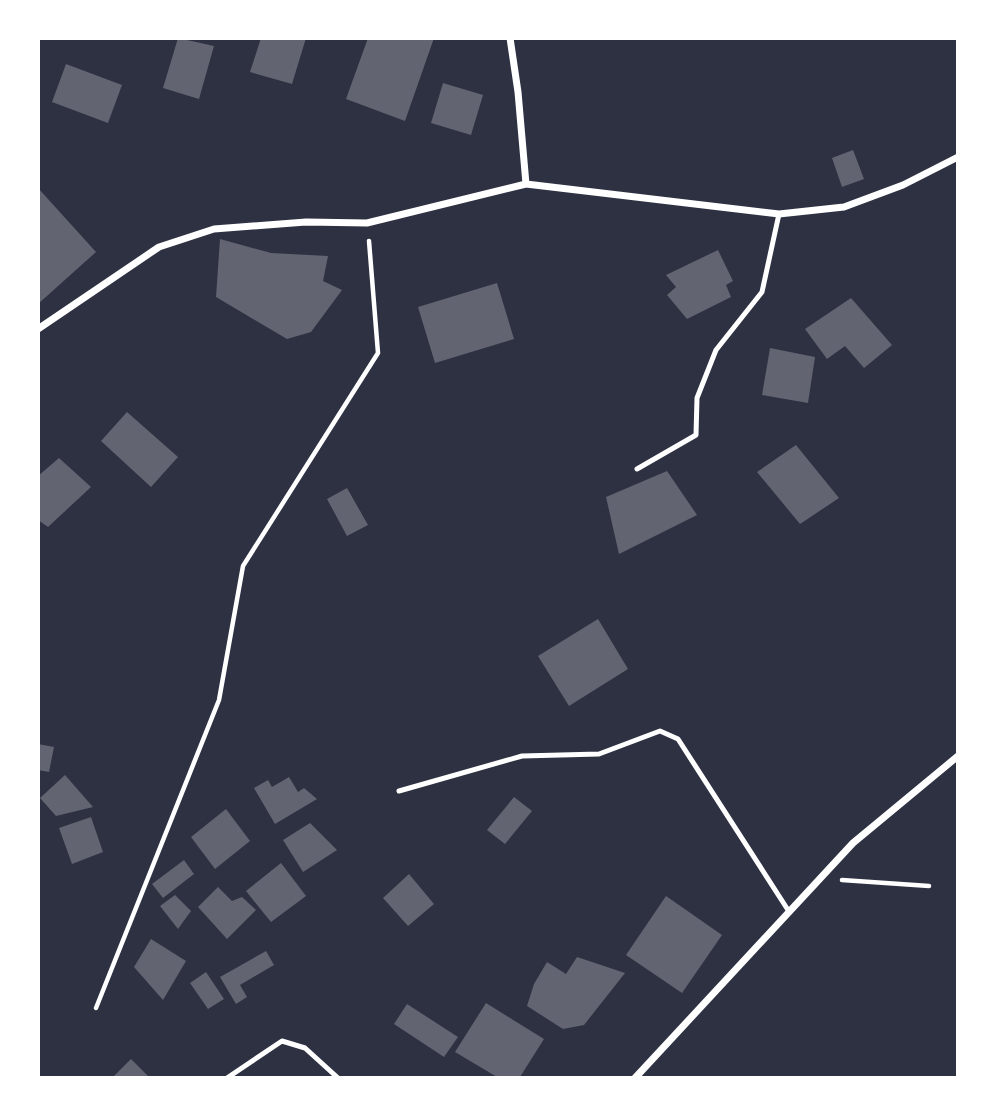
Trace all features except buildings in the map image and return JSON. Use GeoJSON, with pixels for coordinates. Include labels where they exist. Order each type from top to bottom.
{"type":"FeatureCollection","features":[{"type":"Feature","properties":{"kind":"street"},"geometry":{"type":"LineString","coordinates":[[510,38],[526,184]]}},
{"type":"Feature","properties":{"kind":"street"},"geometry":{"type":"LineString","coordinates":[[38,329],[159,247],[214,229],[306,222],[367,223],[526,184],[779,214],[844,207],[903,185],[957,157]]}},
{"type":"Feature","properties":{"kind":"street"},"geometry":{"type":"LineString","coordinates":[[635,1077],[853,843],[957,756]]}},
{"type":"Feature","properties":{"kind":"lane"},"geometry":{"type":"LineString","coordinates":[[636,469],[696,435],[697,398],[716,350],[762,292],[779,214]]}},
{"type":"Feature","properties":{"kind":"lane"},"geometry":{"type":"LineString","coordinates":[[399,791],[522,756],[599,754],[660,731],[669,733],[678,739],[788,910]]}},
{"type":"Feature","properties":{"kind":"lane"},"geometry":{"type":"LineString","coordinates":[[227,1077],[282,1041],[304,1048],[338,1077]]}},
{"type":"Feature","properties":{"kind":"path"},"geometry":{"type":"LineString","coordinates":[[96,1008],[219,700],[243,566],[378,353],[367,223]]}},
{"type":"Feature","properties":{"kind":"path"},"geometry":{"type":"LineString","coordinates":[[819,878],[929,886]]}}]}
